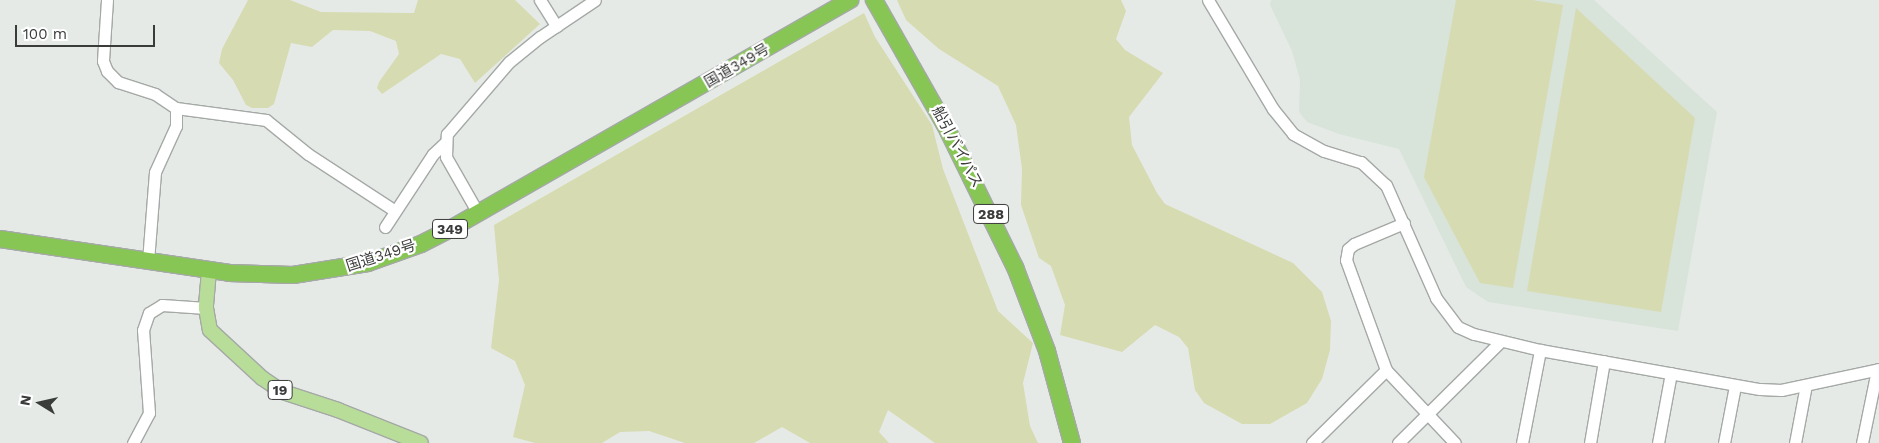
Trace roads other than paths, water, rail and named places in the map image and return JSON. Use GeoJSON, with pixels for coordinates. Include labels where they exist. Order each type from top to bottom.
{"type":"FeatureCollection","features":[{"type":"Feature","properties":{"kind":"highway","name":"国道349号"},"geometry":{"type":"LineString","coordinates":[[0,239],[209,271],[272,275],[342,269],[421,244],[850,0]]}},
{"type":"Feature","properties":{"kind":"highway","name":"船引バイパス"},"geometry":{"type":"LineString","coordinates":[[874,0],[953,139],[1015,267],[1048,351],[1072,443]]}},
{"type":"Feature","properties":{"kind":"main road","name":"19"},"geometry":{"type":"LineString","coordinates":[[209,271],[206,308],[210,330],[219,341],[283,392],[338,410],[421,443]]}},
{"type":"Feature","properties":{"kind":"street"},"geometry":{"type":"LineString","coordinates":[[107,0],[103,61],[107,71],[118,82],[155,94],[176,108],[266,120],[308,154],[395,211]]}},
{"type":"Feature","properties":{"kind":"street"},"geometry":{"type":"LineString","coordinates":[[540,0],[556,26]]}},
{"type":"Feature","properties":{"kind":"street"},"geometry":{"type":"LineString","coordinates":[[385,227],[433,154],[445,143],[453,124],[482,90],[510,62],[556,26],[595,0]]}},
{"type":"Feature","properties":{"kind":"street"},"geometry":{"type":"LineString","coordinates":[[1208,0],[1273,109],[1293,134],[1324,151],[1361,162],[1376,173],[1394,199],[1429,282],[1448,317],[1466,330],[1500,342],[1735,386],[1781,390],[1878,369],[1862,443]]}},
{"type":"Feature","properties":{"kind":"street"},"geometry":{"type":"LineString","coordinates":[[148,261],[155,172],[176,126],[176,108]]}},
{"type":"Feature","properties":{"kind":"street"},"geometry":{"type":"LineString","coordinates":[[445,143],[450,168],[478,213]]}},
{"type":"Feature","properties":{"kind":"street"},"geometry":{"type":"LineString","coordinates":[[1404,223],[1354,244],[1348,249],[1346,260],[1386,370],[1455,443]]}},
{"type":"Feature","properties":{"kind":"street"},"geometry":{"type":"LineString","coordinates":[[134,443],[149,413],[143,330],[149,313],[162,305],[206,308]]}},
{"type":"Feature","properties":{"kind":"street"},"geometry":{"type":"LineString","coordinates":[[1398,443],[1500,342]]}},
{"type":"Feature","properties":{"kind":"street"},"geometry":{"type":"LineString","coordinates":[[1522,443],[1540,350]]}},
{"type":"Feature","properties":{"kind":"street"},"geometry":{"type":"LineString","coordinates":[[1590,443],[1604,361]]}},
{"type":"Feature","properties":{"kind":"street"},"geometry":{"type":"LineString","coordinates":[[1312,443],[1386,370]]}},
{"type":"Feature","properties":{"kind":"street"},"geometry":{"type":"LineString","coordinates":[[1658,443],[1671,373]]}},
{"type":"Feature","properties":{"kind":"street"},"geometry":{"type":"LineString","coordinates":[[1795,443],[1806,385]]}},
{"type":"Feature","properties":{"kind":"street"},"geometry":{"type":"LineString","coordinates":[[1724,443],[1735,386]]}}]}
